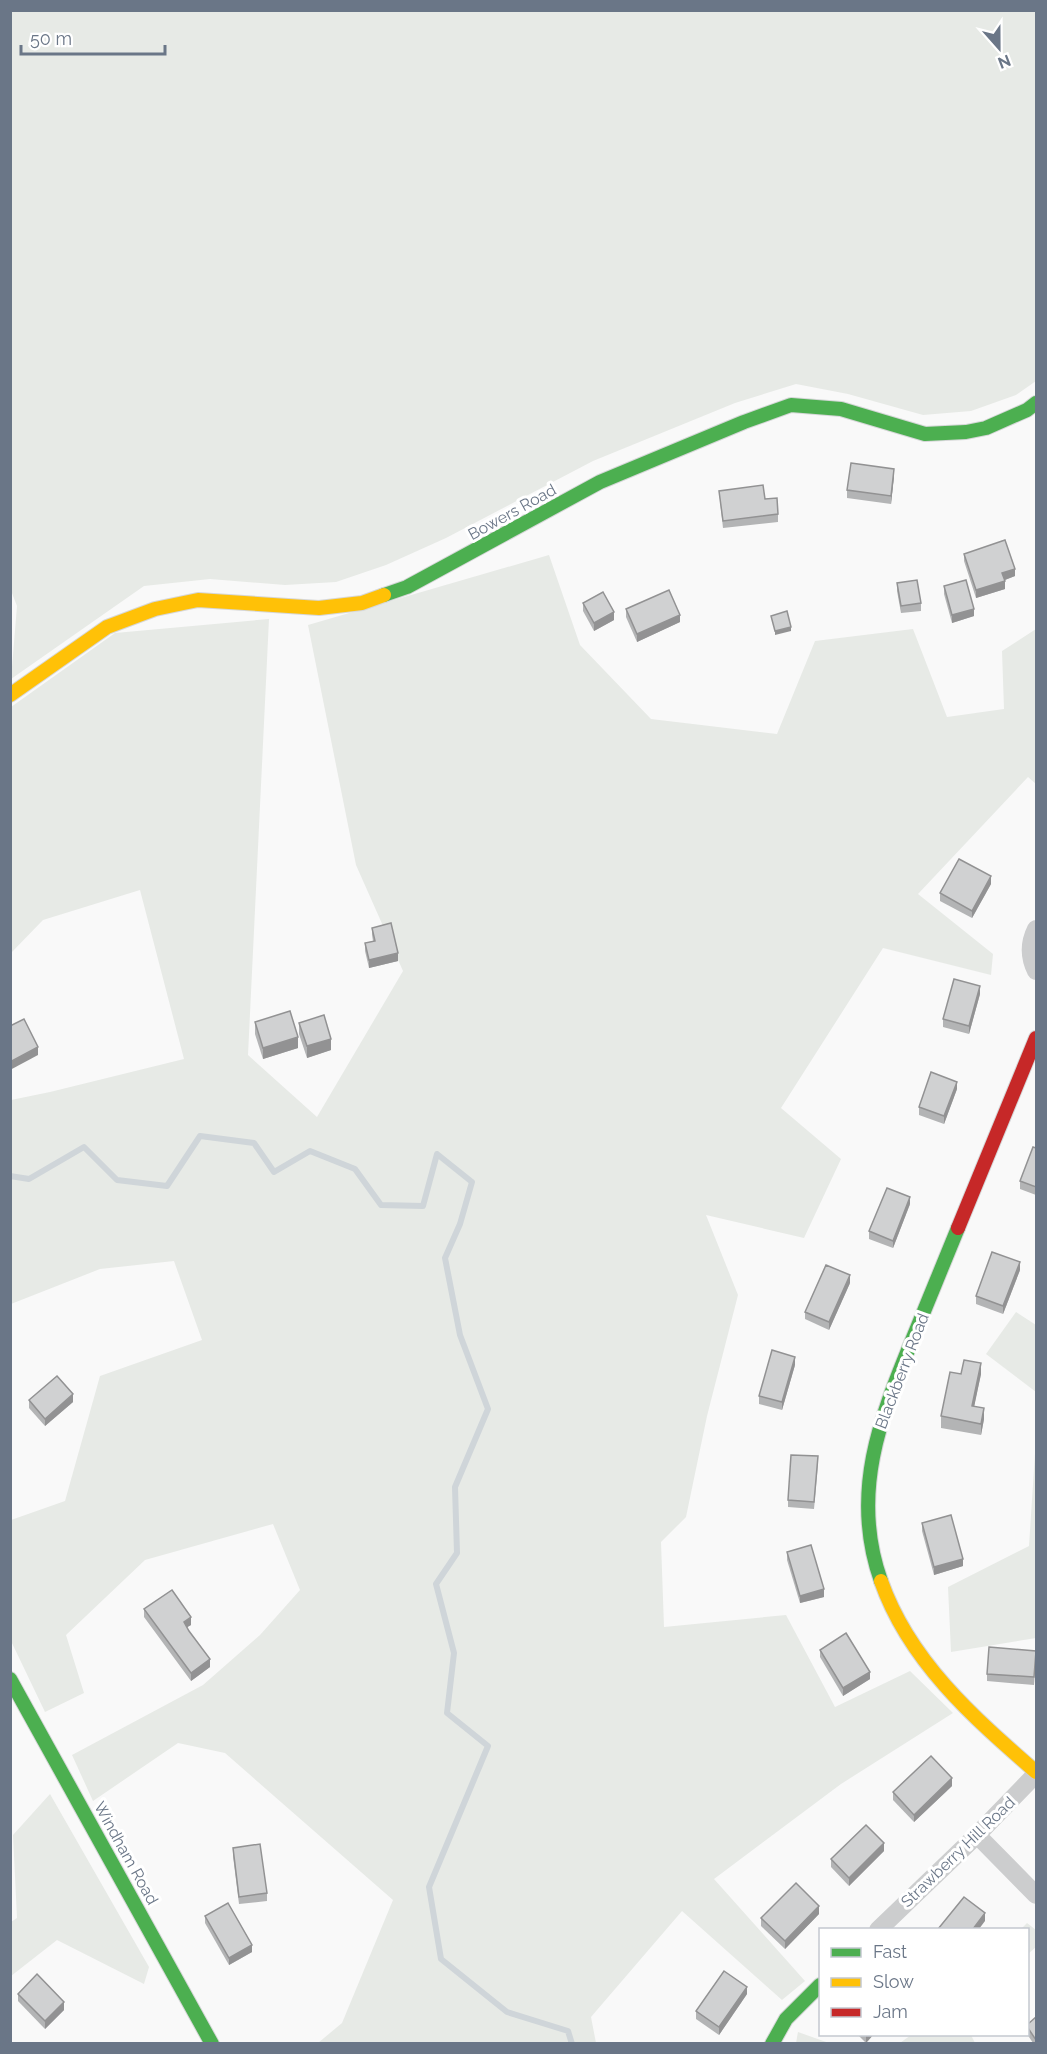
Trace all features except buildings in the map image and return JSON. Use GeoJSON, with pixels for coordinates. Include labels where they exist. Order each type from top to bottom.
{"type":"FeatureCollection","features":[{"type":"Feature","properties":{"kind":"street","name":"Bowers Road"},"geometry":{"type":"LineString","coordinates":[[10,695],[107,627],[155,609],[198,600],[319,608],[362,603],[407,587],[600,482],[744,422],[791,405],[841,409],[925,434],[966,432],[986,428],[1036,404]]}},
{"type":"Feature","properties":{"kind":"street"},"geometry":{"type":"LineString","coordinates":[[1036,929],[1031,949],[1036,971]]}},
{"type":"Feature","properties":{"kind":"street","name":"Blackberry Road"},"geometry":{"type":"LineString","coordinates":[[1036,1038],[886,1403],[873,1449],[868,1493],[873,1559],[888,1605],[900,1630],[917,1655],[938,1679],[983,1725],[1036,1773]]}},
{"type":"Feature","properties":{"kind":"street","name":"Windham Road"},"geometry":{"type":"LineString","coordinates":[[10,1679],[212,2043]]}},
{"type":"Feature","properties":{"kind":"street","name":"Strawberry Hill Road"},"geometry":{"type":"LineString","coordinates":[[879,1928],[977,1835],[1036,1773]]}},
{"type":"Feature","properties":{"kind":"street"},"geometry":{"type":"LineString","coordinates":[[977,1835],[1036,1895]]}},
{"type":"Feature","properties":{"kind":"street"},"geometry":{"type":"LineString","coordinates":[[772,2043],[784,2022],[819,1986]]}},
{"type":"Feature","properties":{"kind":"shaded area"},"geometry":{"type":"Polygon","coordinates":[[[10,11],[1036,11],[1036,381],[1016,395],[971,411],[923,415],[848,394],[796,384],[735,403],[593,461],[446,538],[386,565],[336,582],[285,585],[210,579],[144,586],[11,679],[17,606],[10,588],[10,431],[12,427],[10,418],[10,11]]]}},
{"type":"Feature","properties":{"kind":"shaded area"},"geometry":{"type":"Polygon","coordinates":[[[549,555],[580,645],[651,719],[777,734],[815,641],[913,629],[947,717],[1004,709],[1002,651],[1036,629],[1036,784],[1028,777],[918,894],[993,954],[991,975],[883,948],[781,1108],[841,1159],[804,1238],[706,1215],[738,1295],[707,1416],[686,1517],[661,1542],[664,1627],[786,1615],[835,1707],[910,1671],[953,1713],[841,1784],[714,1879],[805,1981],[782,2000],[682,1911],[591,2017],[596,2043],[318,2043],[342,2023],[393,1900],[225,1753],[178,1743],[93,1801],[72,1755],[203,1685],[260,1635],[300,1590],[273,1524],[145,1560],[66,1635],[84,1693],[45,1712],[11,1641],[11,1520],[65,1501],[100,1376],[202,1340],[174,1261],[100,1269],[11,1304],[11,1100],[184,1059],[140,890],[43,920],[11,953],[11,707],[115,633],[269,619],[248,1055],[317,1117],[403,971],[356,865],[308,625],[549,555]]]}},
{"type":"Feature","properties":{"kind":"shaded area"},"geometry":{"type":"Polygon","coordinates":[[[1016,1312],[1036,1325],[1036,1392],[986,1354],[1016,1312]]]}},
{"type":"Feature","properties":{"kind":"shaded area"},"geometry":{"type":"Polygon","coordinates":[[[1036,1438],[1036,1638],[951,1652],[948,1587],[1029,1546],[1036,1438]]]}},
{"type":"Feature","properties":{"kind":"shaded area"},"geometry":{"type":"Polygon","coordinates":[[[50,1794],[149,1967],[144,1984],[57,1940],[11,1976],[11,1922],[17,1918],[13,1835],[50,1794]]]}},
{"type":"Feature","properties":{"kind":"shaded area"},"geometry":{"type":"Polygon","coordinates":[[[1027,1923],[1036,1930],[1036,1947],[1029,1953],[1029,1928],[1022,1928],[1027,1923]]]}},
{"type":"Feature","properties":{"kind":"shaded area"},"geometry":{"type":"Polygon","coordinates":[[[798,2032],[829,2043],[796,2043],[798,2032]]]}},
{"type":"Feature","properties":{"kind":"shaded area"},"geometry":{"type":"Polygon","coordinates":[[[910,2036],[972,2036],[975,2043],[900,2043],[910,2036]]]}},
{"type":"Feature","properties":{"kind":"waterway"},"geometry":{"type":"LineString","coordinates":[[10,1176],[29,1179],[84,1147],[117,1180],[167,1186],[200,1136],[254,1143],[274,1172],[310,1151],[355,1169],[381,1205],[423,1206],[437,1154],[472,1182],[460,1224],[445,1258],[460,1335],[488,1409],[455,1487],[457,1553],[436,1584],[454,1653],[447,1713],[488,1746],[429,1887],[441,1959],[507,2012],[568,2031],[572,2044]]}},
{"type":"Feature","properties":{"kind":"traffic: fast"},"geometry":{"type":"LineString","coordinates":[[384,595],[407,587],[600,482],[744,422],[791,405],[841,409],[925,434],[966,432],[986,428],[1027,410],[1036,403]]}},
{"type":"Feature","properties":{"kind":"traffic: fast"},"geometry":{"type":"LineString","coordinates":[[881,1581],[872,1549],[868,1518],[873,1457],[890,1397],[958,1228]]}},
{"type":"Feature","properties":{"kind":"traffic: fast"},"geometry":{"type":"LineString","coordinates":[[10,1679],[212,2044]]}},
{"type":"Feature","properties":{"kind":"traffic: fast"},"geometry":{"type":"LineString","coordinates":[[772,2044],[786,2019],[819,1986]]}},
{"type":"Feature","properties":{"kind":"traffic: slow"},"geometry":{"type":"LineString","coordinates":[[10,695],[107,627],[155,609],[198,600],[319,608],[362,603],[384,595]]}},
{"type":"Feature","properties":{"kind":"traffic: slow"},"geometry":{"type":"LineString","coordinates":[[881,1581],[908,1637],[945,1686],[1036,1772]]}},
{"type":"Feature","properties":{"kind":"traffic: jam"},"geometry":{"type":"LineString","coordinates":[[958,1228],[1036,1038]]}}]}
